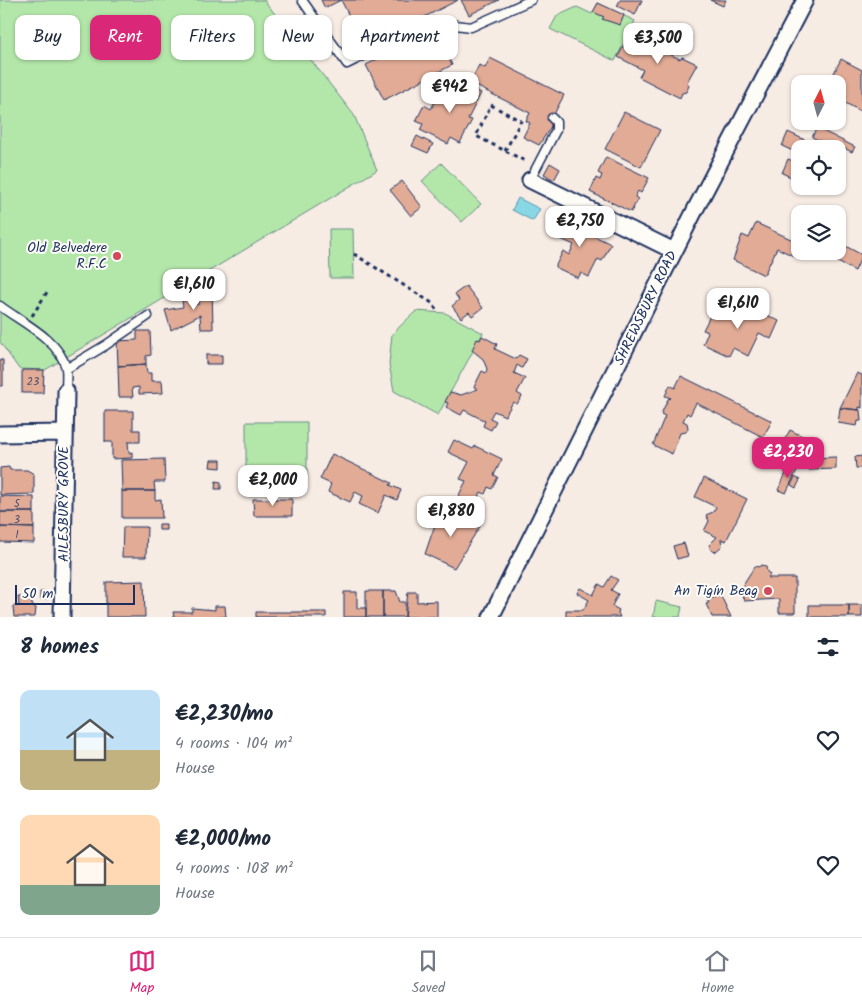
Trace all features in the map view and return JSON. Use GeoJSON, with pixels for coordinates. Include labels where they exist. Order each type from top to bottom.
{"type":"FeatureCollection","features":[{"type":"Feature","properties":{"kind":"street","name":"SHREWSBURY ROAD"},"geometry":{"type":"LineString","coordinates":[[491,617],[674,251],[805,0]]}},
{"type":"Feature","properties":{"kind":"street"},"geometry":{"type":"LineString","coordinates":[[533,173],[674,251]]}},
{"type":"Feature","properties":{"kind":"street","name":"AILESBURY GROVE"},"geometry":{"type":"LineString","coordinates":[[62,617],[66,391]]}},
{"type":"Feature","properties":{"kind":"street"},"geometry":{"type":"LineString","coordinates":[[0,434],[64,433]]}},
{"type":"Feature","properties":{"kind":"lane"},"geometry":{"type":"LineString","coordinates":[[302,0],[347,64],[432,22],[471,27],[531,0]]}},
{"type":"Feature","properties":{"kind":"lane"},"geometry":{"type":"LineString","coordinates":[[533,173],[556,130],[556,122],[552,118]]}},
{"type":"Feature","properties":{"kind":"lane"},"geometry":{"type":"LineString","coordinates":[[0,306],[48,342],[63,360],[66,369],[66,391]]}},
{"type":"Feature","properties":{"kind":"lane"},"geometry":{"type":"LineString","coordinates":[[66,369],[106,345],[148,316]]}},
{"type":"Feature","properties":{"kind":"path"},"geometry":{"type":"LineString","coordinates":[[505,151],[521,121],[491,105],[476,136],[505,151],[533,173]]}},
{"type":"Feature","properties":{"kind":"path"},"geometry":{"type":"LineString","coordinates":[[354,254],[432,303],[438,312]]}},
{"type":"Feature","properties":{"kind":"path"},"geometry":{"type":"LineString","coordinates":[[26,325],[49,289]]}},
{"type":"Feature","properties":{"kind":"green space","name":"Old Belvedere R.F.C"},"geometry":{"type":"Polygon","coordinates":[[[0,0],[264,0],[276,15],[264,15],[264,60],[311,60],[354,115],[377,170],[45,370],[19,369],[0,342],[0,0]]]}},
{"type":"Feature","properties":{"kind":"green space"},"geometry":{"type":"Polygon","coordinates":[[[598,3],[635,21],[615,61],[550,29],[557,16],[577,7],[592,14],[598,3]]]}},
{"type":"Feature","properties":{"kind":"green space"},"geometry":{"type":"Polygon","coordinates":[[[441,163],[481,204],[462,222],[422,181],[441,163]]]}},
{"type":"Feature","properties":{"kind":"green space"},"geometry":{"type":"Polygon","coordinates":[[[329,229],[353,229],[354,278],[330,278],[329,229]]]}},
{"type":"Feature","properties":{"kind":"green space"},"geometry":{"type":"Polygon","coordinates":[[[416,311],[445,313],[483,333],[438,415],[394,391],[389,364],[392,334],[416,311]]]}},
{"type":"Feature","properties":{"kind":"green space"},"geometry":{"type":"Polygon","coordinates":[[[246,422],[307,422],[307,478],[246,478],[246,422]]]}},
{"type":"Feature","properties":{"kind":"green space"},"geometry":{"type":"Polygon","coordinates":[[[656,601],[682,607],[680,617],[653,617],[656,601]]]}},
{"type":"Feature","properties":{"kind":"water"},"geometry":{"type":"Polygon","coordinates":[[[518,198],[540,209],[533,221],[512,210],[518,198]]]}},
{"type":"Feature","properties":{"kind":"building"},"geometry":{"type":"Polygon","coordinates":[[[321,0],[341,0],[325,8],[321,0]]]}},
{"type":"Feature","properties":{"kind":"building"},"geometry":{"type":"Polygon","coordinates":[[[341,0],[458,0],[428,15],[349,15],[341,0]]]}},
{"type":"Feature","properties":{"kind":"building"},"geometry":{"type":"Polygon","coordinates":[[[461,0],[499,0],[469,15],[461,0]]]}},
{"type":"Feature","properties":{"kind":"building"},"geometry":{"type":"Polygon","coordinates":[[[620,0],[642,0],[635,15],[617,6],[620,0]]]}},
{"type":"Feature","properties":{"kind":"building"},"geometry":{"type":"Polygon","coordinates":[[[710,0],[726,0],[723,6],[710,0]]]}},
{"type":"Feature","properties":{"kind":"building"},"geometry":{"type":"Polygon","coordinates":[[[598,3],[624,15],[620,25],[602,19],[604,17],[593,12],[598,3]]]}},
{"type":"Feature","properties":{"kind":"building"},"geometry":{"type":"Polygon","coordinates":[[[630,32],[670,51],[669,54],[680,59],[682,57],[697,64],[687,82],[689,86],[686,92],[682,93],[680,98],[639,77],[643,70],[618,57],[630,32]]]}},
{"type":"Feature","properties":{"kind":"building"},"geometry":{"type":"Polygon","coordinates":[[[490,58],[564,95],[551,120],[554,122],[539,145],[523,137],[530,123],[526,121],[530,113],[470,83],[479,65],[485,68],[490,58]]]}},
{"type":"Feature","properties":{"kind":"building"},"geometry":{"type":"Polygon","coordinates":[[[841,59],[862,70],[862,112],[846,103],[846,75],[833,75],[841,59]]]}},
{"type":"Feature","properties":{"kind":"building"},"geometry":{"type":"Polygon","coordinates":[[[376,60],[449,60],[452,65],[384,100],[366,65],[376,60]]]}},
{"type":"Feature","properties":{"kind":"building"},"geometry":{"type":"Polygon","coordinates":[[[456,80],[481,93],[468,119],[472,120],[460,143],[451,138],[448,144],[420,130],[423,124],[416,121],[424,105],[431,109],[440,92],[447,96],[456,80]]]}},
{"type":"Feature","properties":{"kind":"building"},"geometry":{"type":"Polygon","coordinates":[[[624,112],[660,130],[641,167],[605,149],[624,112]]]}},
{"type":"Feature","properties":{"kind":"building"},"geometry":{"type":"Polygon","coordinates":[[[816,130],[821,130],[841,140],[818,140],[812,137],[816,130]]]}},
{"type":"Feature","properties":{"kind":"building"},"geometry":{"type":"Polygon","coordinates":[[[788,132],[805,140],[791,140],[791,150],[782,146],[788,132]]]}},
{"type":"Feature","properties":{"kind":"building"},"geometry":{"type":"Polygon","coordinates":[[[417,136],[433,144],[428,153],[412,146],[417,136]]]}},
{"type":"Feature","properties":{"kind":"building"},"geometry":{"type":"Polygon","coordinates":[[[846,142],[855,147],[852,152],[846,149],[846,142]]]}},
{"type":"Feature","properties":{"kind":"building"},"geometry":{"type":"Polygon","coordinates":[[[606,157],[649,178],[641,193],[638,191],[635,197],[638,199],[631,212],[590,192],[596,178],[600,180],[602,175],[598,173],[606,157]]]}},
{"type":"Feature","properties":{"kind":"building"},"geometry":{"type":"Polygon","coordinates":[[[788,159],[791,160],[791,177],[782,173],[788,159]]]}},
{"type":"Feature","properties":{"kind":"building"},"geometry":{"type":"Polygon","coordinates":[[[550,163],[560,169],[554,180],[544,174],[550,163]]]}},
{"type":"Feature","properties":{"kind":"building"},"geometry":{"type":"Polygon","coordinates":[[[402,181],[422,207],[411,216],[390,190],[402,181]]]}},
{"type":"Feature","properties":{"kind":"building"},"geometry":{"type":"Polygon","coordinates":[[[560,213],[594,230],[592,235],[611,244],[602,261],[598,259],[589,277],[581,273],[578,278],[555,267],[563,251],[569,255],[574,245],[561,239],[567,228],[555,222],[560,213]]]}},
{"type":"Feature","properties":{"kind":"building"},"geometry":{"type":"Polygon","coordinates":[[[756,223],[791,239],[791,255],[777,248],[764,275],[733,260],[742,235],[749,238],[756,223]]]}},
{"type":"Feature","properties":{"kind":"building"},"geometry":{"type":"Polygon","coordinates":[[[846,246],[862,255],[855,271],[834,260],[846,260],[846,246]]]}},
{"type":"Feature","properties":{"kind":"building"},"geometry":{"type":"Polygon","coordinates":[[[466,286],[483,308],[472,316],[469,312],[461,318],[452,306],[459,300],[455,294],[466,286]]]}},
{"type":"Feature","properties":{"kind":"building"},"geometry":{"type":"Polygon","coordinates":[[[199,288],[212,288],[213,329],[201,329],[200,315],[171,330],[165,310],[183,307],[182,301],[186,300],[192,301],[192,305],[199,304],[199,288]]]}},
{"type":"Feature","properties":{"kind":"building"},"geometry":{"type":"Polygon","coordinates":[[[745,304],[779,321],[771,339],[759,333],[748,356],[733,348],[729,356],[703,344],[708,332],[703,330],[714,308],[737,319],[745,304]]]}},
{"type":"Feature","properties":{"kind":"building"},"geometry":{"type":"Polygon","coordinates":[[[137,331],[150,331],[151,355],[146,356],[146,364],[118,366],[117,341],[137,340],[137,331]]]}},
{"type":"Feature","properties":{"kind":"building"},"geometry":{"type":"Polygon","coordinates":[[[482,336],[497,344],[495,349],[516,359],[519,355],[527,359],[522,368],[517,365],[514,373],[525,378],[517,393],[522,396],[517,404],[513,402],[505,416],[494,411],[490,418],[496,421],[491,430],[483,426],[485,421],[464,410],[461,415],[446,407],[448,403],[445,402],[450,392],[461,395],[478,389],[474,387],[482,371],[486,373],[487,369],[483,359],[472,350],[477,339],[480,340],[482,336]]]}},
{"type":"Feature","properties":{"kind":"building"},"geometry":{"type":"Polygon","coordinates":[[[206,355],[222,355],[222,364],[206,364],[206,355]]]}},
{"type":"Feature","properties":{"kind":"building"},"geometry":{"type":"Polygon","coordinates":[[[0,360],[3,360],[3,386],[0,386],[0,360]]]}},
{"type":"Feature","properties":{"kind":"building"},"geometry":{"type":"Polygon","coordinates":[[[146,364],[147,373],[151,373],[151,381],[162,381],[163,393],[139,394],[139,387],[132,388],[133,397],[119,397],[118,366],[146,364]]]}},
{"type":"Feature","properties":{"kind":"building"},"geometry":{"type":"Polygon","coordinates":[[[22,370],[44,370],[43,393],[22,393],[22,370]]]}},
{"type":"Feature","properties":{"kind":"building"},"geometry":{"type":"Polygon","coordinates":[[[857,373],[862,375],[862,408],[859,407],[859,410],[840,408],[857,373]]]}},
{"type":"Feature","properties":{"kind":"building"},"geometry":{"type":"Polygon","coordinates":[[[681,376],[772,421],[763,437],[696,403],[690,415],[687,413],[683,421],[687,423],[688,428],[686,432],[680,433],[672,454],[653,445],[665,416],[661,414],[668,399],[671,398],[665,396],[670,385],[675,388],[681,376]]]}},
{"type":"Feature","properties":{"kind":"building"},"geometry":{"type":"Polygon","coordinates":[[[840,408],[860,410],[861,421],[858,421],[857,426],[838,423],[840,408]]]}},
{"type":"Feature","properties":{"kind":"building"},"geometry":{"type":"Polygon","coordinates":[[[105,411],[133,411],[133,430],[140,430],[140,442],[128,442],[129,453],[132,452],[132,458],[112,459],[112,442],[105,442],[105,411]]]}},
{"type":"Feature","properties":{"kind":"building"},"geometry":{"type":"Polygon","coordinates":[[[790,430],[806,438],[802,447],[785,439],[790,430]]]}},
{"type":"Feature","properties":{"kind":"building"},"geometry":{"type":"Polygon","coordinates":[[[454,440],[473,449],[475,446],[502,459],[494,475],[498,477],[492,489],[488,487],[485,494],[481,492],[470,513],[454,505],[466,481],[460,479],[469,462],[448,452],[454,440]]]}},
{"type":"Feature","properties":{"kind":"building"},"geometry":{"type":"Polygon","coordinates":[[[332,454],[392,483],[390,485],[401,490],[397,500],[386,495],[378,513],[359,504],[363,496],[355,492],[350,502],[328,492],[331,484],[320,479],[332,454]]]}},
{"type":"Feature","properties":{"kind":"building"},"geometry":{"type":"Polygon","coordinates":[[[862,456],[862,468],[856,468],[855,457],[862,456]]]}},
{"type":"Feature","properties":{"kind":"building"},"geometry":{"type":"Polygon","coordinates":[[[836,457],[836,469],[809,470],[809,458],[836,457]]]}},
{"type":"Feature","properties":{"kind":"building"},"geometry":{"type":"Polygon","coordinates":[[[164,459],[165,482],[154,482],[155,491],[122,491],[121,460],[164,459]]]}},
{"type":"Feature","properties":{"kind":"building"},"geometry":{"type":"Polygon","coordinates":[[[211,460],[221,460],[221,468],[210,467],[211,460]]]}},
{"type":"Feature","properties":{"kind":"building"},"geometry":{"type":"Polygon","coordinates":[[[790,465],[798,468],[786,493],[778,490],[790,465]]]}},
{"type":"Feature","properties":{"kind":"building"},"geometry":{"type":"Polygon","coordinates":[[[9,467],[10,470],[27,470],[34,474],[34,494],[0,495],[0,468],[9,467]]]}},
{"type":"Feature","properties":{"kind":"building"},"geometry":{"type":"Polygon","coordinates":[[[795,477],[800,480],[796,488],[791,485],[795,477]]]}},
{"type":"Feature","properties":{"kind":"building"},"geometry":{"type":"Polygon","coordinates":[[[704,478],[747,499],[726,541],[721,539],[722,546],[715,552],[711,550],[709,545],[717,537],[704,531],[709,521],[706,515],[713,512],[716,507],[695,497],[704,478]]]}},
{"type":"Feature","properties":{"kind":"building"},"geometry":{"type":"Polygon","coordinates":[[[216,481],[221,482],[221,489],[215,489],[216,481]]]}},
{"type":"Feature","properties":{"kind":"building"},"geometry":{"type":"Polygon","coordinates":[[[122,491],[155,491],[155,500],[161,499],[162,518],[122,518],[122,491]]]}},
{"type":"Feature","properties":{"kind":"building"},"geometry":{"type":"Polygon","coordinates":[[[0,496],[34,497],[34,512],[0,512],[0,496]]]}},
{"type":"Feature","properties":{"kind":"building"},"geometry":{"type":"Polygon","coordinates":[[[253,499],[292,499],[292,516],[254,516],[253,499]]]}},
{"type":"Feature","properties":{"kind":"building"},"geometry":{"type":"Polygon","coordinates":[[[441,507],[480,526],[454,568],[425,554],[441,507]]]}},
{"type":"Feature","properties":{"kind":"building"},"geometry":{"type":"Polygon","coordinates":[[[0,512],[34,512],[34,528],[0,527],[0,512]]]}},
{"type":"Feature","properties":{"kind":"building"},"geometry":{"type":"Polygon","coordinates":[[[159,524],[166,524],[166,530],[159,530],[159,524]]]}},
{"type":"Feature","properties":{"kind":"building"},"geometry":{"type":"Polygon","coordinates":[[[0,527],[34,528],[34,543],[0,542],[0,527]]]}},
{"type":"Feature","properties":{"kind":"building"},"geometry":{"type":"Polygon","coordinates":[[[123,527],[147,527],[146,557],[122,557],[123,527]]]}},
{"type":"Feature","properties":{"kind":"building"},"geometry":{"type":"Polygon","coordinates":[[[684,543],[688,556],[677,559],[673,546],[684,543]]]}},
{"type":"Feature","properties":{"kind":"building","name":"An Tigín Beag"},"geometry":{"type":"Polygon","coordinates":[[[762,565],[766,567],[767,572],[770,574],[768,578],[795,578],[795,613],[779,613],[779,599],[744,601],[740,589],[755,566],[762,565]]]}},
{"type":"Feature","properties":{"kind":"building"},"geometry":{"type":"Polygon","coordinates":[[[611,576],[618,580],[611,590],[618,594],[612,606],[619,610],[620,617],[566,617],[566,610],[583,610],[589,600],[577,593],[580,588],[593,595],[599,584],[604,587],[611,576]]]}},
{"type":"Feature","properties":{"kind":"building"},"geometry":{"type":"Polygon","coordinates":[[[144,581],[145,617],[106,617],[106,582],[144,581]]]}},
{"type":"Feature","properties":{"kind":"building"},"geometry":{"type":"Polygon","coordinates":[[[366,591],[383,591],[383,617],[366,617],[366,591]]]}},
{"type":"Feature","properties":{"kind":"building"},"geometry":{"type":"Polygon","coordinates":[[[383,591],[396,591],[400,602],[405,602],[405,617],[383,617],[383,591]]]}},
{"type":"Feature","properties":{"kind":"building"},"geometry":{"type":"Polygon","coordinates":[[[40,592],[47,592],[47,599],[40,599],[40,592]]]}},
{"type":"Feature","properties":{"kind":"building"},"geometry":{"type":"Polygon","coordinates":[[[344,592],[357,592],[357,608],[366,608],[366,617],[344,617],[344,592]]]}},
{"type":"Feature","properties":{"kind":"building"},"geometry":{"type":"Polygon","coordinates":[[[408,592],[417,592],[417,602],[437,601],[437,617],[405,617],[408,592]]]}},
{"type":"Feature","properties":{"kind":"building"},"geometry":{"type":"Polygon","coordinates":[[[720,594],[731,617],[712,617],[706,604],[709,603],[707,600],[720,594]]]}},
{"type":"Feature","properties":{"kind":"building"},"geometry":{"type":"Polygon","coordinates":[[[18,597],[32,597],[32,605],[36,608],[35,617],[14,617],[13,606],[19,606],[18,597]]]}},
{"type":"Feature","properties":{"kind":"building"},"geometry":{"type":"Polygon","coordinates":[[[809,605],[849,605],[849,617],[809,617],[809,605]]]}},
{"type":"Feature","properties":{"kind":"building"},"geometry":{"type":"Polygon","coordinates":[[[849,605],[862,605],[862,617],[849,617],[849,605]]]}},
{"type":"Feature","properties":{"kind":"building"},"geometry":{"type":"Polygon","coordinates":[[[215,606],[225,606],[226,617],[174,617],[173,612],[192,612],[192,608],[215,610],[215,606]]]}},
{"type":"Feature","properties":{"kind":"building"},"geometry":{"type":"Polygon","coordinates":[[[256,612],[326,612],[326,617],[256,617],[256,612]]]}},
{"type":"Feature","properties":{"kind":"place","name":"Old Belvedere R.F.C"},"geometry":{"type":"Point","coordinates":[117,256]}},
{"type":"Feature","properties":{"kind":"place","name":"An Tigín Beag"},"geometry":{"type":"Point","coordinates":[768,591]}}]}
